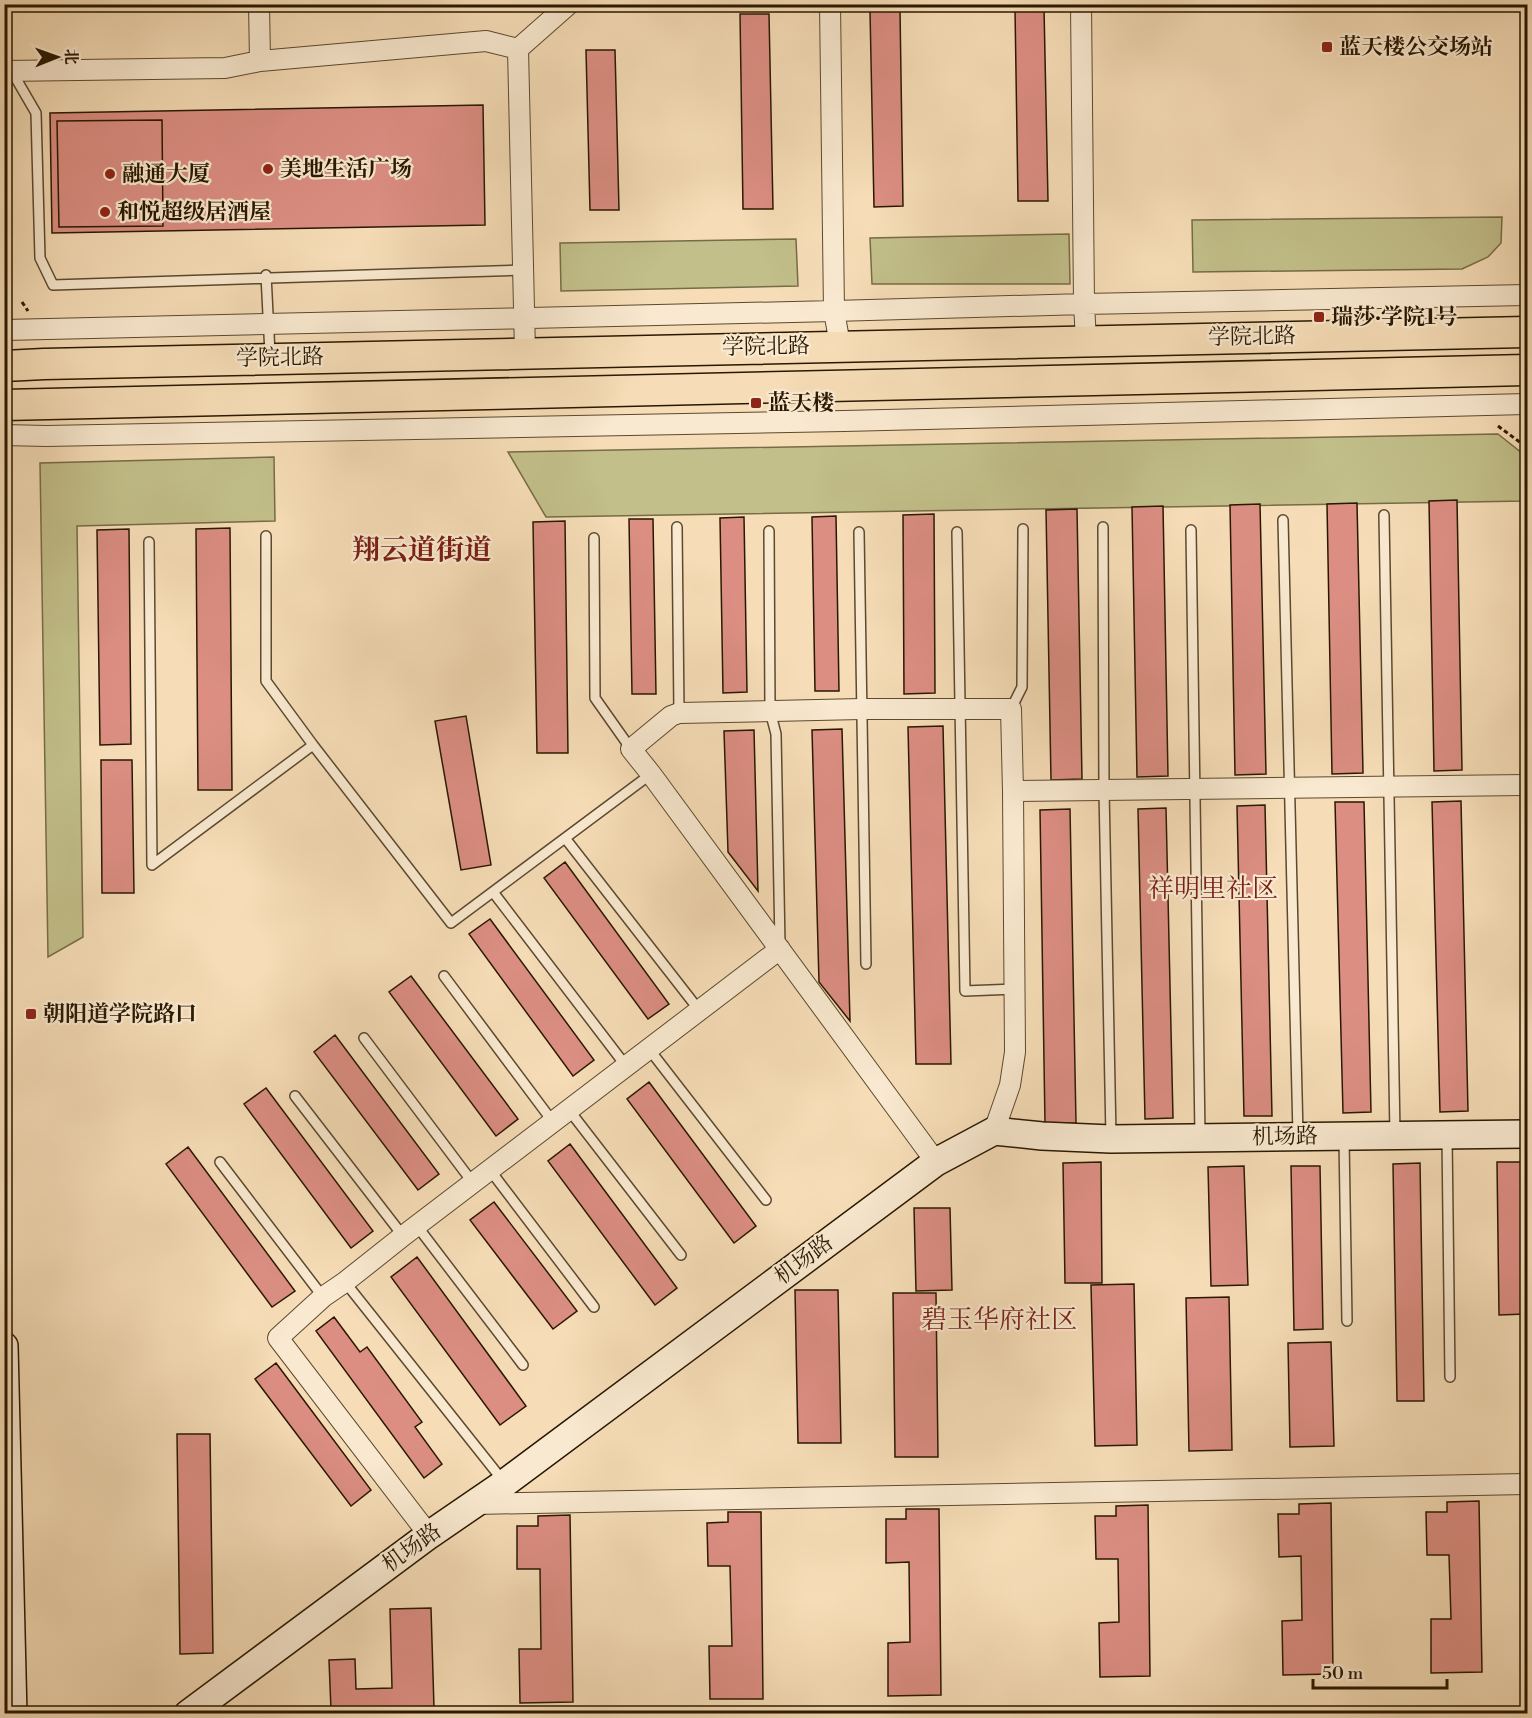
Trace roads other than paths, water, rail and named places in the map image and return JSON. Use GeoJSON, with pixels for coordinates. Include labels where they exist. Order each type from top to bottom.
{"type":"FeatureCollection","features":[{"type":"Feature","properties":{"kind":"main road","name":"学院北路"},"geometry":{"type":"LineString","coordinates":[[4,366],[525,352],[1527,332]]}},
{"type":"Feature","properties":{"kind":"main road"},"geometry":{"type":"LineString","coordinates":[[840,345],[840,386]]}},
{"type":"Feature","properties":{"kind":"main road","name":"学院北路"},"geometry":{"type":"LineString","coordinates":[[4,405],[1527,370]]}},
{"type":"Feature","properties":{"kind":"street"},"geometry":{"type":"LineString","coordinates":[[259,4],[260,61]]}},
{"type":"Feature","properties":{"kind":"street"},"geometry":{"type":"LineString","coordinates":[[525,352],[518,49],[569,4]]}},
{"type":"Feature","properties":{"kind":"street"},"geometry":{"type":"LineString","coordinates":[[830,4],[834,311],[840,345]]}},
{"type":"Feature","properties":{"kind":"street"},"geometry":{"type":"LineString","coordinates":[[1081,4],[1083,304],[1086,340]]}},
{"type":"Feature","properties":{"kind":"street"},"geometry":{"type":"LineString","coordinates":[[8,71],[225,68],[260,61],[486,41],[518,49]]}},
{"type":"Feature","properties":{"kind":"street"},"geometry":{"type":"LineString","coordinates":[[4,330],[1083,304],[1527,296]]}},
{"type":"Feature","properties":{"kind":"street"},"geometry":{"type":"LineString","coordinates":[[840,386],[844,421]]}},
{"type":"Feature","properties":{"kind":"street"},"geometry":{"type":"LineString","coordinates":[[4,435],[58,436],[844,421],[1527,404]]}},
{"type":"Feature","properties":{"kind":"street"},"geometry":{"type":"LineString","coordinates":[[936,1162],[631,749],[671,716],[679,713],[861,709],[1011,709],[1015,1052],[1010,1085],[994,1131]]}},
{"type":"Feature","properties":{"kind":"street"},"geometry":{"type":"LineString","coordinates":[[1012,791],[1527,785]]}},
{"type":"Feature","properties":{"kind":"street"},"geometry":{"type":"LineString","coordinates":[[429,1535],[278,1338],[323,1297],[780,949]]}},
{"type":"Feature","properties":{"kind":"street","name":"机场路"},"geometry":{"type":"LineString","coordinates":[[188,1713],[429,1535],[505,1483],[936,1162],[994,1131],[1111,1139],[1527,1134]]}},
{"type":"Feature","properties":{"kind":"street"},"geometry":{"type":"LineString","coordinates":[[4,1346],[13,1713]]}},
{"type":"Feature","properties":{"kind":"street"},"geometry":{"type":"LineString","coordinates":[[475,1504],[1527,1484]]}},
{"type":"Feature","properties":{"kind":"lane"},"geometry":{"type":"LineString","coordinates":[[8,71],[36,112],[40,258],[49,279],[266,276],[523,267]]}},
{"type":"Feature","properties":{"kind":"lane"},"geometry":{"type":"LineString","coordinates":[[266,276],[270,358]]}},
{"type":"Feature","properties":{"kind":"lane"},"geometry":{"type":"LineString","coordinates":[[1384,515],[1395,1136]]}},
{"type":"Feature","properties":{"kind":"lane"},"geometry":{"type":"LineString","coordinates":[[1283,520],[1298,1137]]}},
{"type":"Feature","properties":{"kind":"lane"},"geometry":{"type":"LineString","coordinates":[[677,527],[679,713]]}},
{"type":"Feature","properties":{"kind":"lane"},"geometry":{"type":"LineString","coordinates":[[1103,527],[1104,790],[1111,1139]]}},
{"type":"Feature","properties":{"kind":"lane"},"geometry":{"type":"LineString","coordinates":[[1011,709],[1022,687],[1023,529]]}},
{"type":"Feature","properties":{"kind":"lane"},"geometry":{"type":"LineString","coordinates":[[1191,530],[1200,1138]]}},
{"type":"Feature","properties":{"kind":"lane"},"geometry":{"type":"LineString","coordinates":[[769,531],[770,711],[776,734],[780,949]]}},
{"type":"Feature","properties":{"kind":"lane"},"geometry":{"type":"LineString","coordinates":[[859,532],[866,964]]}},
{"type":"Feature","properties":{"kind":"lane"},"geometry":{"type":"LineString","coordinates":[[957,532],[964,991],[1015,989]]}},
{"type":"Feature","properties":{"kind":"lane"},"geometry":{"type":"LineString","coordinates":[[266,536],[266,681],[451,923],[651,774]]}},
{"type":"Feature","properties":{"kind":"lane"},"geometry":{"type":"LineString","coordinates":[[594,538],[595,698],[631,749]]}},
{"type":"Feature","properties":{"kind":"lane"},"geometry":{"type":"LineString","coordinates":[[149,542],[152,865],[314,745]]}},
{"type":"Feature","properties":{"kind":"lane"},"geometry":{"type":"LineString","coordinates":[[565,838],[699,1010]]}},
{"type":"Feature","properties":{"kind":"lane"},"geometry":{"type":"LineString","coordinates":[[493,892],[626,1066]]}},
{"type":"Feature","properties":{"kind":"lane"},"geometry":{"type":"LineString","coordinates":[[444,976],[681,1255]]}},
{"type":"Feature","properties":{"kind":"lane"},"geometry":{"type":"LineString","coordinates":[[364,1038],[473,1183]]}},
{"type":"Feature","properties":{"kind":"lane"},"geometry":{"type":"LineString","coordinates":[[649,1049],[766,1200]]}},
{"type":"Feature","properties":{"kind":"lane"},"geometry":{"type":"LineString","coordinates":[[295,1096],[523,1365]]}},
{"type":"Feature","properties":{"kind":"lane"},"geometry":{"type":"LineString","coordinates":[[1448,1135],[1450,1377]]}},
{"type":"Feature","properties":{"kind":"lane"},"geometry":{"type":"LineString","coordinates":[[1344,1136],[1347,1321]]}},
{"type":"Feature","properties":{"kind":"lane"},"geometry":{"type":"LineString","coordinates":[[220,1162],[323,1297]]}},
{"type":"Feature","properties":{"kind":"lane"},"geometry":{"type":"LineString","coordinates":[[490,1170],[594,1307]]}},
{"type":"Feature","properties":{"kind":"lane"},"geometry":{"type":"LineString","coordinates":[[345,1282],[505,1483]]}},
{"type":"Feature","properties":{"kind":"place","name":"蓝天楼公交场站"},"geometry":{"type":"Point","coordinates":[1327,47]}},
{"type":"Feature","properties":{"kind":"place","name":"美地生活广场"},"geometry":{"type":"Point","coordinates":[268,169]}},
{"type":"Feature","properties":{"kind":"place","name":"融通大厦"},"geometry":{"type":"Point","coordinates":[110,174]}},
{"type":"Feature","properties":{"kind":"place","name":"和悦超级居酒屋"},"geometry":{"type":"Point","coordinates":[105,212]}},
{"type":"Feature","properties":{"kind":"place","name":"瑞莎·学院1号"},"geometry":{"type":"Point","coordinates":[1319,317]}},
{"type":"Feature","properties":{"kind":"place","name":"蓝天楼"},"geometry":{"type":"Point","coordinates":[756,403]}},
{"type":"Feature","properties":{"kind":"place","name":"朝阳道学院路口"},"geometry":{"type":"Point","coordinates":[31,1014]}},
{"type":"Feature","properties":{"kind":"district","name":"翔云道街道"},"geometry":{"type":"Point","coordinates":[422,550]}},
{"type":"Feature","properties":{"kind":"district","name":"祥明里社区"},"geometry":{"type":"Point","coordinates":[1213,889]}},
{"type":"Feature","properties":{"kind":"district","name":"碧玉华府社区"},"geometry":{"type":"Point","coordinates":[999,1320]}}]}
